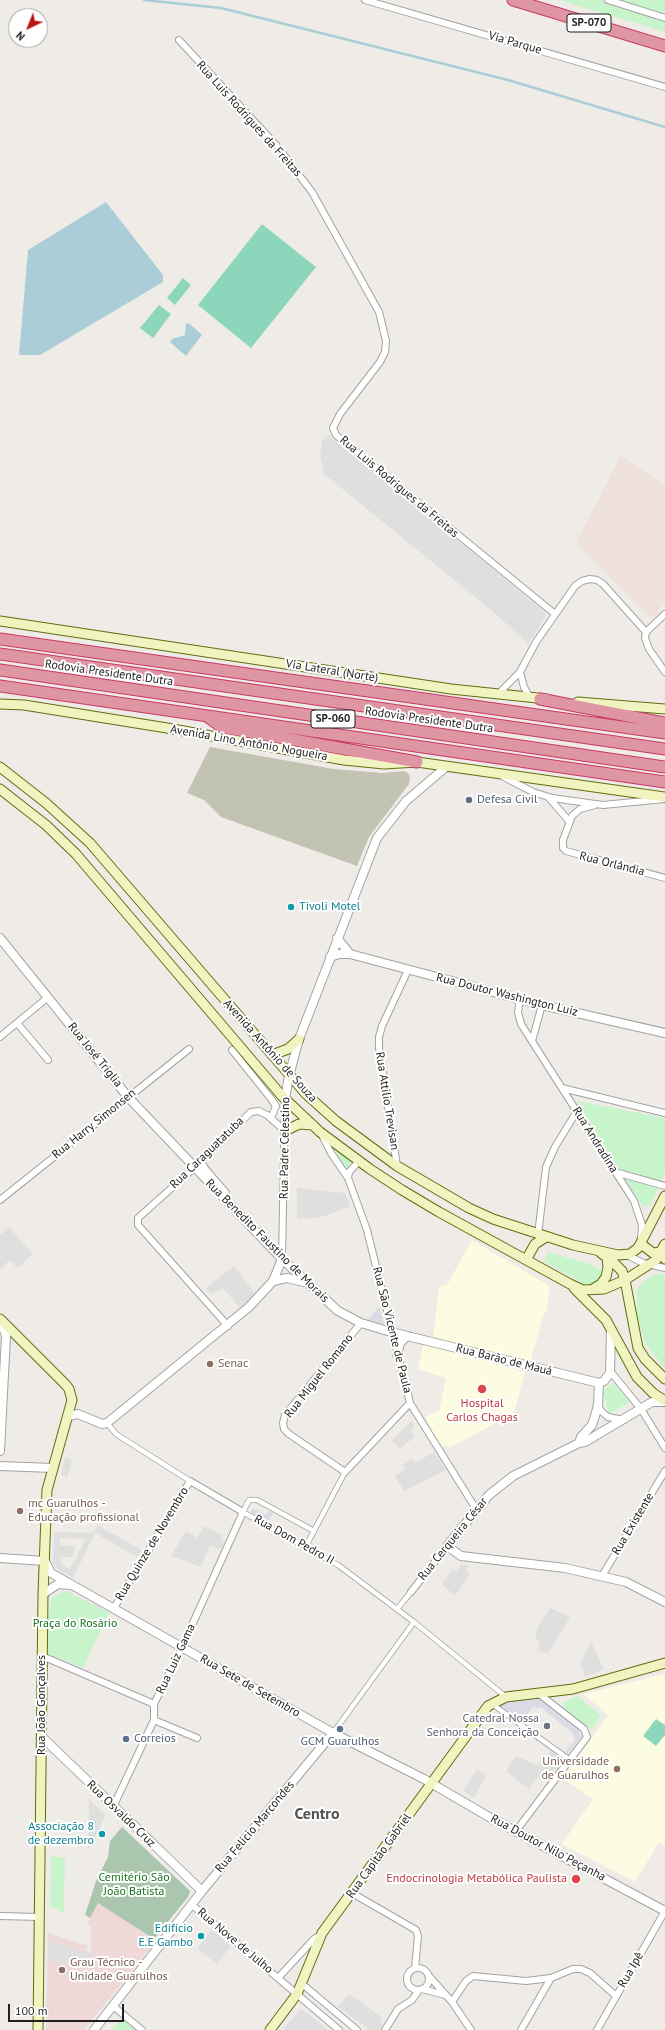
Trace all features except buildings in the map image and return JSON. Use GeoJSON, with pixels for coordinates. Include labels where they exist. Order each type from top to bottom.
{"type":"FeatureCollection","features":[{"type":"Feature","properties":{"kind":"highway","name":"SP-070"},"geometry":{"type":"LineString","coordinates":[[514,0],[665,46]]}},
{"type":"Feature","properties":{"kind":"highway","name":"Rodovia Presidente Dutra"},"geometry":{"type":"LineString","coordinates":[[0,639],[665,733]]}},
{"type":"Feature","properties":{"kind":"highway","name":"Rodovia Presidente Dutra"},"geometry":{"type":"LineString","coordinates":[[0,654],[665,750]]}},
{"type":"Feature","properties":{"kind":"highway","name":"Rodovia Presidente Dutra"},"geometry":{"type":"LineString","coordinates":[[0,670],[665,768]]}},
{"type":"Feature","properties":{"kind":"highway","name":"SP-060"},"geometry":{"type":"LineString","coordinates":[[0,686],[665,782]]}},
{"type":"Feature","properties":{"kind":"highway"},"geometry":{"type":"LineString","coordinates":[[535,698],[665,723]]}},
{"type":"Feature","properties":{"kind":"highway"},"geometry":{"type":"LineString","coordinates":[[205,715],[222,727],[417,762]]}},
{"type":"Feature","properties":{"kind":"main road","name":"Via Lateral (Norte)"},"geometry":{"type":"LineString","coordinates":[[0,620],[414,684],[535,698],[665,709]]}},
{"type":"Feature","properties":{"kind":"main road","name":"Avenida Lino Antônio Nogueira"},"geometry":{"type":"LineString","coordinates":[[0,704],[24,705],[344,760],[384,764],[417,762],[665,798]]}},
{"type":"Feature","properties":{"kind":"main road","name":"Avenida Antônio de Souza"},"geometry":{"type":"LineString","coordinates":[[0,767],[46,803],[90,843],[289,1076],[336,1121],[397,1166],[469,1208],[493,1219],[542,1236],[598,1251],[626,1255]]}},
{"type":"Feature","properties":{"kind":"main road","name":"Avenida Antônio de Souza"},"geometry":{"type":"LineString","coordinates":[[0,789],[46,826],[76,854],[285,1099],[320,1132],[402,1190],[570,1284],[590,1290],[604,1289],[625,1280]]}},
{"type":"Feature","properties":{"kind":"main road"},"geometry":{"type":"LineString","coordinates":[[272,1055],[288,1049],[299,1039]]}},
{"type":"Feature","properties":{"kind":"main road"},"geometry":{"type":"LineString","coordinates":[[285,1132],[299,1124],[313,1125]]}},
{"type":"Feature","properties":{"kind":"main road"},"geometry":{"type":"LineString","coordinates":[[626,1255],[636,1250],[641,1244],[665,1196]]}},
{"type":"Feature","properties":{"kind":"main road"},"geometry":{"type":"LineString","coordinates":[[526,1260],[535,1244],[542,1236]]}},
{"type":"Feature","properties":{"kind":"main road"},"geometry":{"type":"LineString","coordinates":[[641,1244],[650,1252],[664,1252]]}},
{"type":"Feature","properties":{"kind":"main road","name":"Avenida Antônio de Souza"},"geometry":{"type":"LineString","coordinates":[[598,1251],[618,1266],[625,1280],[638,1348],[645,1359],[665,1379]]}},
{"type":"Feature","properties":{"kind":"main road"},"geometry":{"type":"LineString","coordinates":[[625,1280],[656,1260],[664,1252]]}},
{"type":"Feature","properties":{"kind":"main road"},"geometry":{"type":"LineString","coordinates":[[590,1290],[604,1281],[608,1272],[607,1257]]}},
{"type":"Feature","properties":{"kind":"main road","name":"Avenida Antônio de Souza"},"geometry":{"type":"LineString","coordinates":[[570,1284],[602,1315],[611,1328],[637,1377],[652,1394],[665,1402]]}},
{"type":"Feature","properties":{"kind":"main road","name":"Rua João Gonçalves"},"geometry":{"type":"LineString","coordinates":[[0,1320],[66,1385],[72,1400],[47,1490],[43,1594],[38,2030]]}},
{"type":"Feature","properties":{"kind":"main road"},"geometry":{"type":"LineString","coordinates":[[491,1704],[506,1698],[537,1692],[573,1689],[665,1663]]}},
{"type":"Feature","properties":{"kind":"main road","name":"Rua Capitão Gabriel"},"geometry":{"type":"LineString","coordinates":[[270,2030],[297,1994],[322,1933],[431,1783],[491,1704]]}},
{"type":"Feature","properties":{"kind":"street","name":"Via Parque"},"geometry":{"type":"LineString","coordinates":[[365,0],[665,87]]}},
{"type":"Feature","properties":{"kind":"street"},"geometry":{"type":"LineString","coordinates":[[608,0],[665,18]]}},
{"type":"Feature","properties":{"kind":"street","name":"Rua Luis Rodrigues da Freitas"},"geometry":{"type":"LineString","coordinates":[[179,40],[276,145],[312,192],[378,312],[386,341],[385,352],[380,362],[340,414],[333,428],[336,435],[555,614]]}},
{"type":"Feature","properties":{"kind":"street"},"geometry":{"type":"LineString","coordinates":[[498,694],[520,672],[555,614],[576,586],[582,581],[590,579],[597,580],[603,584],[646,632]]}},
{"type":"Feature","properties":{"kind":"street"},"geometry":{"type":"LineString","coordinates":[[665,614],[646,632],[645,638],[649,649],[665,672]]}},
{"type":"Feature","properties":{"kind":"street"},"geometry":{"type":"LineString","coordinates":[[520,672],[524,688],[535,698]]}},
{"type":"Feature","properties":{"kind":"street","name":"Rua Padre Celestino"},"geometry":{"type":"LineString","coordinates":[[108,1422],[228,1326],[254,1302],[273,1281],[282,1259],[285,1099],[289,1076],[299,1039],[374,844],[390,820],[406,801],[446,767]]}},
{"type":"Feature","properties":{"kind":"street","name":"Avenida Lino Antônio Nogueira"},"geometry":{"type":"LineString","coordinates":[[499,774],[529,790],[549,798],[619,805],[665,798]]}},
{"type":"Feature","properties":{"kind":"street"},"geometry":{"type":"LineString","coordinates":[[549,798],[569,821],[580,809],[598,804]]}},
{"type":"Feature","properties":{"kind":"street","name":"Rua Orlândia"},"geometry":{"type":"LineString","coordinates":[[569,821],[563,845],[566,851],[665,878]]}},
{"type":"Feature","properties":{"kind":"street","name":"Rua José Triglia"},"geometry":{"type":"LineString","coordinates":[[0,938],[128,1097],[194,1168]]}},
{"type":"Feature","properties":{"kind":"street"},"geometry":{"type":"LineString","coordinates":[[338,938],[350,954]]}},
{"type":"Feature","properties":{"kind":"street","name":"Rua Doutor Washington Luiz"},"geometry":{"type":"LineString","coordinates":[[330,957],[339,954],[350,954],[542,1005],[665,1033]]}},
{"type":"Feature","properties":{"kind":"street","name":"Rua Attilio Trevisan"},"geometry":{"type":"LineString","coordinates":[[397,1166],[379,1048],[382,1026],[408,970]]}},
{"type":"Feature","properties":{"kind":"street"},"geometry":{"type":"LineString","coordinates":[[0,1037],[47,998]]}},
{"type":"Feature","properties":{"kind":"street","name":"Rua Andradina"},"geometry":{"type":"LineString","coordinates":[[520,999],[518,1017],[525,1032],[577,1111],[638,1210],[642,1225],[641,1244]]}},
{"type":"Feature","properties":{"kind":"street"},"geometry":{"type":"LineString","coordinates":[[532,1041],[542,1005]]}},
{"type":"Feature","properties":{"kind":"street"},"geometry":{"type":"LineString","coordinates":[[17,1023],[48,1060]]}},
{"type":"Feature","properties":{"kind":"street","name":"Rua Harry Simonsen"},"geometry":{"type":"LineString","coordinates":[[0,1200],[189,1049]]}},
{"type":"Feature","properties":{"kind":"street"},"geometry":{"type":"LineString","coordinates":[[232,1050],[276,1106],[271,1118]]}},
{"type":"Feature","properties":{"kind":"street"},"geometry":{"type":"LineString","coordinates":[[562,1088],[665,1113]]}},
{"type":"Feature","properties":{"kind":"street","name":"Rua Caraguatatuba"},"geometry":{"type":"LineString","coordinates":[[228,1326],[138,1226],[138,1218],[194,1168],[248,1114],[259,1111],[271,1118],[285,1132]]}},
{"type":"Feature","properties":{"kind":"street"},"geometry":{"type":"LineString","coordinates":[[542,1236],[546,1167],[555,1147],[577,1111]]}},
{"type":"Feature","properties":{"kind":"street","name":"Rua São Vicente de Paula"},"geometry":{"type":"LineString","coordinates":[[306,1546],[345,1472],[410,1403],[391,1332],[367,1230],[348,1178],[331,1153],[320,1132]]}},
{"type":"Feature","properties":{"kind":"street"},"geometry":{"type":"LineString","coordinates":[[348,1178],[348,1172],[359,1161]]}},
{"type":"Feature","properties":{"kind":"street"},"geometry":{"type":"LineString","coordinates":[[200,1162],[205,1170],[225,1192],[228,1203]]}},
{"type":"Feature","properties":{"kind":"street","name":"Rua Benedito Faustino de Morais"},"geometry":{"type":"LineString","coordinates":[[194,1168],[306,1283],[338,1311],[361,1323],[391,1332]]}},
{"type":"Feature","properties":{"kind":"street"},"geometry":{"type":"LineString","coordinates":[[615,1172],[665,1186]]}},
{"type":"Feature","properties":{"kind":"street"},"geometry":{"type":"LineString","coordinates":[[626,1255],[648,1265],[665,1268]]}},
{"type":"Feature","properties":{"kind":"street"},"geometry":{"type":"LineString","coordinates":[[273,1281],[287,1278],[306,1283]]}},
{"type":"Feature","properties":{"kind":"street"},"geometry":{"type":"LineString","coordinates":[[0,1320],[6,1336],[2,1374],[0,1452]]}},
{"type":"Feature","properties":{"kind":"street","name":"Rua Miguel Romano"},"geometry":{"type":"LineString","coordinates":[[345,1472],[288,1434],[283,1423],[285,1415],[361,1323]]}},
{"type":"Feature","properties":{"kind":"street"},"geometry":{"type":"LineString","coordinates":[[599,1383],[607,1378],[610,1371],[611,1328]]}},
{"type":"Feature","properties":{"kind":"street","name":"Rua Barão de Mauá"},"geometry":{"type":"LineString","coordinates":[[391,1332],[599,1383]]}},
{"type":"Feature","properties":{"kind":"street"},"geometry":{"type":"LineString","coordinates":[[397,1355],[400,1343],[407,1336]]}},
{"type":"Feature","properties":{"kind":"street"},"geometry":{"type":"LineString","coordinates":[[610,1371],[641,1409],[665,1448]]}},
{"type":"Feature","properties":{"kind":"street","name":"Rua Cerqueira César"},"geometry":{"type":"LineString","coordinates":[[579,1443],[581,1437],[592,1425],[598,1405],[599,1383]]}},
{"type":"Feature","properties":{"kind":"street"},"geometry":{"type":"LineString","coordinates":[[641,1409],[652,1402],[665,1402]]}},
{"type":"Feature","properties":{"kind":"street"},"geometry":{"type":"LineString","coordinates":[[410,1403],[476,1509]]}},
{"type":"Feature","properties":{"kind":"street"},"geometry":{"type":"LineString","coordinates":[[598,1405],[601,1411],[608,1417],[624,1420]]}},
{"type":"Feature","properties":{"kind":"street","name":"Rua Cerqueira César"},"geometry":{"type":"LineString","coordinates":[[397,1609],[489,1494],[514,1476],[579,1443],[585,1442],[641,1409]]}},
{"type":"Feature","properties":{"kind":"street"},"geometry":{"type":"LineString","coordinates":[[68,1416],[77,1414],[102,1424],[108,1422]]}},
{"type":"Feature","properties":{"kind":"street","name":"Rua Dom Pedro II"},"geometry":{"type":"LineString","coordinates":[[108,1422],[116,1434],[190,1481],[338,1564],[414,1622],[506,1698]]}},
{"type":"Feature","properties":{"kind":"street"},"geometry":{"type":"LineString","coordinates":[[0,1466],[53,1468]]}},
{"type":"Feature","properties":{"kind":"street","name":"Rua Existente"},"geometry":{"type":"LineString","coordinates":[[602,1576],[665,1471]]}},
{"type":"Feature","properties":{"kind":"street","name":"Rua Quinze de Novembro"},"geometry":{"type":"LineString","coordinates":[[114,1608],[190,1481]]}},
{"type":"Feature","properties":{"kind":"street"},"geometry":{"type":"LineString","coordinates":[[243,1512],[250,1500],[258,1500],[314,1531]]}},
{"type":"Feature","properties":{"kind":"street","name":"Rua Luiz Gama"},"geometry":{"type":"LineString","coordinates":[[113,1807],[154,1720],[154,1704],[182,1647],[243,1512]]}},
{"type":"Feature","properties":{"kind":"street"},"geometry":{"type":"LineString","coordinates":[[447,1546],[460,1556],[566,1568],[626,1582],[665,1602]]}},
{"type":"Feature","properties":{"kind":"street"},"geometry":{"type":"LineString","coordinates":[[0,1558],[45,1561]]}},
{"type":"Feature","properties":{"kind":"street","name":"Rua Sete de Setembro"},"geometry":{"type":"LineString","coordinates":[[45,1561],[51,1573],[333,1733],[431,1783]]}},
{"type":"Feature","properties":{"kind":"street"},"geometry":{"type":"LineString","coordinates":[[43,1594],[58,1584],[72,1584]]}},
{"type":"Feature","properties":{"kind":"street","name":"Rua Felicio Marcondes"},"geometry":{"type":"LineString","coordinates":[[94,2030],[191,1904],[333,1733],[414,1622]]}},
{"type":"Feature","properties":{"kind":"street"},"geometry":{"type":"LineString","coordinates":[[42,1656],[154,1704]]}},
{"type":"Feature","properties":{"kind":"street"},"geometry":{"type":"LineString","coordinates":[[516,1831],[586,1737],[586,1733],[537,1692]]}},
{"type":"Feature","properties":{"kind":"street"},"geometry":{"type":"LineString","coordinates":[[491,1704],[570,1760]]}},
{"type":"Feature","properties":{"kind":"street"},"geometry":{"type":"LineString","coordinates":[[154,1720],[197,1738]]}},
{"type":"Feature","properties":{"kind":"street","name":"Rua Osvaldo Cruz"},"geometry":{"type":"LineString","coordinates":[[42,1737],[202,1891]]}},
{"type":"Feature","properties":{"kind":"street","name":"Rua Doutor Nilo Peçanha"},"geometry":{"type":"LineString","coordinates":[[431,1783],[516,1831],[665,1911]]}},
{"type":"Feature","properties":{"kind":"street"},"geometry":{"type":"LineString","coordinates":[[352,1893],[416,1930],[418,1936],[415,1968]]}},
{"type":"Feature","properties":{"kind":"street","name":"Rua Nove de Julho"},"geometry":{"type":"LineString","coordinates":[[191,1904],[339,2030]]}},
{"type":"Feature","properties":{"kind":"street","name":"Rua Ipê"},"geometry":{"type":"LineString","coordinates":[[597,2030],[665,1911]]}},
{"type":"Feature","properties":{"kind":"street"},"geometry":{"type":"LineString","coordinates":[[0,1916],[40,1917]]}},
{"type":"Feature","properties":{"kind":"street","name":"Rua Nove de Julho"},"geometry":{"type":"LineString","coordinates":[[278,1978],[314,1939],[322,1933]]}},
{"type":"Feature","properties":{"kind":"street"},"geometry":{"type":"LineString","coordinates":[[445,1995],[412,1988],[407,1982],[409,1972],[415,1968],[421,1968],[426,1971],[452,2002],[471,2030]]}},
{"type":"Feature","properties":{"kind":"street"},"geometry":{"type":"LineString","coordinates":[[452,2002],[466,1981],[473,1976],[526,1981],[551,1978],[573,1969],[581,1969],[590,1973],[616,1996]]}},
{"type":"Feature","properties":{"kind":"street"},"geometry":{"type":"LineString","coordinates":[[385,2030],[398,2009],[412,2000],[420,1990],[428,1984],[429,1976]]}},
{"type":"Feature","properties":{"kind":"street"},"geometry":{"type":"LineString","coordinates":[[521,2030],[551,1978]]}},
{"type":"Feature","properties":{"kind":"street"},"geometry":{"type":"LineString","coordinates":[[301,1983],[356,2030]]}},
{"type":"Feature","properties":{"kind":"street"},"geometry":{"type":"LineString","coordinates":[[113,2006],[142,2030]]}},
{"type":"Feature","properties":{"kind":"shaded area"},"geometry":{"type":"Polygon","coordinates":[[[329,435],[545,612],[545,618],[528,644],[496,614],[324,474],[320,456],[322,441],[329,435]]]}},
{"type":"Feature","properties":{"kind":"shaded area"},"geometry":{"type":"Polygon","coordinates":[[[621,455],[665,484],[665,602],[655,616],[649,617],[576,543],[621,455]]]}},
{"type":"Feature","properties":{"kind":"shaded area"},"geometry":{"type":"Polygon","coordinates":[[[210,747],[334,769],[382,773],[405,771],[409,774],[410,779],[409,784],[369,837],[357,866],[221,817],[204,800],[187,793],[210,747]]]}},
{"type":"Feature","properties":{"kind":"shaded area"},"geometry":{"type":"Polygon","coordinates":[[[297,1188],[345,1193],[350,1207],[318,1218],[297,1219],[297,1188]]]}},
{"type":"Feature","properties":{"kind":"shaded area"},"geometry":{"type":"Polygon","coordinates":[[[9,1227],[33,1254],[17,1268],[10,1260],[0,1269],[0,1235],[9,1227]]]}},
{"type":"Feature","properties":{"kind":"shaded area"},"geometry":{"type":"Polygon","coordinates":[[[472,1240],[550,1286],[546,1313],[544,1313],[532,1355],[532,1363],[433,1338],[439,1287],[447,1285],[472,1240]]]}},
{"type":"Feature","properties":{"kind":"shaded area"},"geometry":{"type":"Polygon","coordinates":[[[234,1266],[256,1295],[240,1308],[223,1288],[210,1294],[206,1288],[234,1266]]]}},
{"type":"Feature","properties":{"kind":"shaded area"},"geometry":{"type":"Polygon","coordinates":[[[379,1306],[384,1324],[368,1320],[379,1306]]]}},
{"type":"Feature","properties":{"kind":"shaded area","name":"Hospital Carlos Chagas"},"geometry":{"type":"Polygon","coordinates":[[[423,1344],[525,1372],[514,1413],[449,1448],[448,1445],[440,1448],[425,1417],[439,1411],[446,1378],[418,1369],[423,1344]]]}},
{"type":"Feature","properties":{"kind":"shaded area"},"geometry":{"type":"Polygon","coordinates":[[[412,1421],[414,1428],[411,1431],[415,1437],[399,1449],[392,1440],[412,1421]]]}},
{"type":"Feature","properties":{"kind":"shaded area"},"geometry":{"type":"Polygon","coordinates":[[[434,1452],[446,1470],[404,1491],[395,1476],[405,1469],[403,1465],[411,1459],[415,1463],[434,1452]]]}},
{"type":"Feature","properties":{"kind":"shaded area"},"geometry":{"type":"Polygon","coordinates":[[[65,1456],[72,1460],[67,1478],[61,1474],[65,1456]]]}},
{"type":"Feature","properties":{"kind":"shaded area"},"geometry":{"type":"Polygon","coordinates":[[[253,1508],[266,1515],[269,1511],[273,1513],[265,1529],[247,1519],[253,1508]]]}},
{"type":"Feature","properties":{"kind":"shaded area"},"geometry":{"type":"Polygon","coordinates":[[[97,1525],[142,1550],[137,1557],[95,1533],[97,1525]]]}},
{"type":"Feature","properties":{"kind":"shaded area"},"geometry":{"type":"Polygon","coordinates":[[[204,1526],[223,1536],[221,1540],[224,1542],[220,1550],[210,1545],[201,1567],[171,1556],[186,1531],[197,1538],[204,1526]]]}},
{"type":"Feature","properties":{"kind":"shaded area"},"geometry":{"type":"Polygon","coordinates":[[[54,1532],[95,1533],[73,1578],[58,1570],[53,1562],[54,1532]],[[60,1538],[60,1545],[75,1546],[73,1557],[60,1557],[61,1564],[70,1569],[86,1539],[60,1538]]]}},
{"type":"Feature","properties":{"kind":"shaded area"},"geometry":{"type":"Polygon","coordinates":[[[461,1564],[469,1566],[466,1571],[470,1574],[455,1596],[442,1584],[453,1569],[456,1572],[461,1564]]]}},
{"type":"Feature","properties":{"kind":"shaded area"},"geometry":{"type":"Polygon","coordinates":[[[550,1608],[570,1617],[548,1654],[537,1650],[541,1642],[535,1639],[539,1625],[550,1608]]]}},
{"type":"Feature","properties":{"kind":"shaded area"},"geometry":{"type":"Polygon","coordinates":[[[591,1642],[604,1669],[585,1677],[580,1663],[591,1642]]]}},
{"type":"Feature","properties":{"kind":"shaded area","name":"Universidade de Guarulhos"},"geometry":{"type":"Polygon","coordinates":[[[665,1674],[665,1846],[659,1842],[635,1882],[562,1844],[593,1799],[562,1778],[608,1715],[583,1694],[665,1674]]]}},
{"type":"Feature","properties":{"kind":"shaded area"},"geometry":{"type":"Polygon","coordinates":[[[538,1698],[578,1730],[580,1738],[563,1760],[494,1709],[497,1705],[506,1702],[538,1698]],[[534,1706],[522,1721],[564,1753],[575,1740],[572,1732],[540,1707],[538,1709],[534,1706]]]}},
{"type":"Feature","properties":{"kind":"shaded area"},"geometry":{"type":"Polygon","coordinates":[[[551,1750],[563,1760],[551,1776],[543,1770],[529,1789],[506,1771],[516,1756],[539,1766],[551,1750]]]}},
{"type":"Feature","properties":{"kind":"shaded area"},"geometry":{"type":"Polygon","coordinates":[[[477,1769],[486,1776],[474,1798],[463,1791],[477,1769]]]}},
{"type":"Feature","properties":{"kind":"shaded area"},"geometry":{"type":"Polygon","coordinates":[[[89,1799],[106,1815],[88,1851],[89,1799]]]}},
{"type":"Feature","properties":{"kind":"shaded area"},"geometry":{"type":"Polygon","coordinates":[[[98,1902],[156,1941],[84,2030],[46,2030],[48,1933],[88,1946],[86,1951],[91,1952],[91,1926],[87,1924],[98,1902]]]}},
{"type":"Feature","properties":{"kind":"shaded area"},"geometry":{"type":"Polygon","coordinates":[[[212,1930],[231,1946],[217,1964],[197,1948],[212,1930]]]}},
{"type":"Feature","properties":{"kind":"shaded area"},"geometry":{"type":"Polygon","coordinates":[[[49,1941],[92,1953],[91,1970],[48,1959],[49,1941]]]}},
{"type":"Feature","properties":{"kind":"shaded area"},"geometry":{"type":"Polygon","coordinates":[[[349,1994],[383,2018],[380,2023],[383,2025],[379,2030],[370,2030],[338,2007],[349,1994]]]}},
{"type":"Feature","properties":{"kind":"shaded area"},"geometry":{"type":"Polygon","coordinates":[[[300,2009],[307,2013],[328,2030],[283,2030],[300,2009]]]}},
{"type":"Feature","properties":{"kind":"green space"},"geometry":{"type":"Polygon","coordinates":[[[559,0],[665,0],[665,32],[559,0]]]}},
{"type":"Feature","properties":{"kind":"green space"},"geometry":{"type":"Polygon","coordinates":[[[262,224],[316,267],[251,348],[198,305],[262,224]]]}},
{"type":"Feature","properties":{"kind":"green space"},"geometry":{"type":"Polygon","coordinates":[[[183,278],[191,285],[175,305],[167,298],[183,278]]]}},
{"type":"Feature","properties":{"kind":"green space"},"geometry":{"type":"Polygon","coordinates":[[[159,305],[171,314],[153,338],[140,328],[159,305]]]}},
{"type":"Feature","properties":{"kind":"green space"},"geometry":{"type":"Polygon","coordinates":[[[577,1101],[665,1118],[665,1173],[651,1204],[643,1207],[577,1101]]]}},
{"type":"Feature","properties":{"kind":"green space"},"geometry":{"type":"Polygon","coordinates":[[[335,1147],[353,1159],[345,1172],[335,1149],[335,1147]]]}},
{"type":"Feature","properties":{"kind":"green space"},"geometry":{"type":"Polygon","coordinates":[[[548,1252],[590,1264],[604,1272],[597,1285],[587,1286],[544,1261],[548,1252]]]}},
{"type":"Feature","properties":{"kind":"green space"},"geometry":{"type":"Polygon","coordinates":[[[658,1273],[665,1275],[665,1369],[645,1342],[637,1317],[637,1289],[645,1280],[658,1273]]]}},
{"type":"Feature","properties":{"kind":"green space"},"geometry":{"type":"Polygon","coordinates":[[[613,1383],[630,1402],[609,1414],[603,1391],[613,1383]]]}},
{"type":"Feature","properties":{"kind":"green space","name":"Praça do Rosário"},"geometry":{"type":"Polygon","coordinates":[[[66,1591],[109,1612],[83,1668],[46,1653],[49,1609],[52,1597],[66,1591]]]}},
{"type":"Feature","properties":{"kind":"green space"},"geometry":{"type":"Polygon","coordinates":[[[577,1696],[601,1715],[592,1730],[565,1710],[563,1703],[577,1696]]]}},
{"type":"Feature","properties":{"kind":"green space"},"geometry":{"type":"Polygon","coordinates":[[[656,1719],[665,1725],[665,1735],[656,1746],[643,1736],[656,1719]]]}},
{"type":"Feature","properties":{"kind":"green space","name":"Cemitério São João Batista"},"geometry":{"type":"Polygon","coordinates":[[[122,1827],[190,1891],[188,1897],[154,1939],[98,1903],[90,1918],[85,1915],[96,1881],[108,1857],[110,1841],[122,1827]]]}},
{"type":"Feature","properties":{"kind":"green space"},"geometry":{"type":"Polygon","coordinates":[[[51,1856],[65,1858],[64,1913],[50,1907],[51,1856]]]}},
{"type":"Feature","properties":{"kind":"green space"},"geometry":{"type":"Polygon","coordinates":[[[122,2018],[136,2030],[111,2030],[122,2018]]]}},
{"type":"Feature","properties":{"kind":"water"},"geometry":{"type":"Polygon","coordinates":[[[106,202],[163,275],[163,282],[40,355],[19,355],[28,250],[106,202]]]}},
{"type":"Feature","properties":{"kind":"water"},"geometry":{"type":"Polygon","coordinates":[[[186,323],[190,324],[202,335],[186,356],[170,342],[172,339],[185,335],[186,323]]]}},
{"type":"Feature","properties":{"kind":"waterway"},"geometry":{"type":"LineString","coordinates":[[144,0],[221,8],[508,80],[665,127]]}},
{"type":"Feature","properties":{"kind":"place","name":"Defesa Civil"},"geometry":{"type":"Point","coordinates":[469,800]}},
{"type":"Feature","properties":{"kind":"place","name":"Tivoli Motel"},"geometry":{"type":"Point","coordinates":[291,907]}},
{"type":"Feature","properties":{"kind":"place","name":"Senac"},"geometry":{"type":"Point","coordinates":[210,1364]}},
{"type":"Feature","properties":{"kind":"place","name":"Hospital Carlos Chagas"},"geometry":{"type":"Point","coordinates":[482,1389]}},
{"type":"Feature","properties":{"kind":"place","name":"mc Guarulhos - Educação profissional"},"geometry":{"type":"Point","coordinates":[20,1511]}},
{"type":"Feature","properties":{"kind":"place","name":"Catedral Nossa Senhora da Conceição"},"geometry":{"type":"Point","coordinates":[547,1726]}},
{"type":"Feature","properties":{"kind":"place","name":"GCM Guarulhos"},"geometry":{"type":"Point","coordinates":[340,1729]}},
{"type":"Feature","properties":{"kind":"place","name":"Correios"},"geometry":{"type":"Point","coordinates":[126,1739]}},
{"type":"Feature","properties":{"kind":"place","name":"Universidade de Guarulhos"},"geometry":{"type":"Point","coordinates":[617,1769]}},
{"type":"Feature","properties":{"kind":"place","name":"Associação 8 de dezembro"},"geometry":{"type":"Point","coordinates":[102,1834]}},
{"type":"Feature","properties":{"kind":"place","name":"Endocrinologia Metabólica Paulista"},"geometry":{"type":"Point","coordinates":[576,1879]}},
{"type":"Feature","properties":{"kind":"place","name":"Edifício E.E Gambo"},"geometry":{"type":"Point","coordinates":[201,1936]}},
{"type":"Feature","properties":{"kind":"place","name":"Grau Técnico - Unidade Guarulhos"},"geometry":{"type":"Point","coordinates":[62,1970]}},
{"type":"Feature","properties":{"kind":"district","name":"Centro"},"geometry":{"type":"Point","coordinates":[317,1814]}}]}
